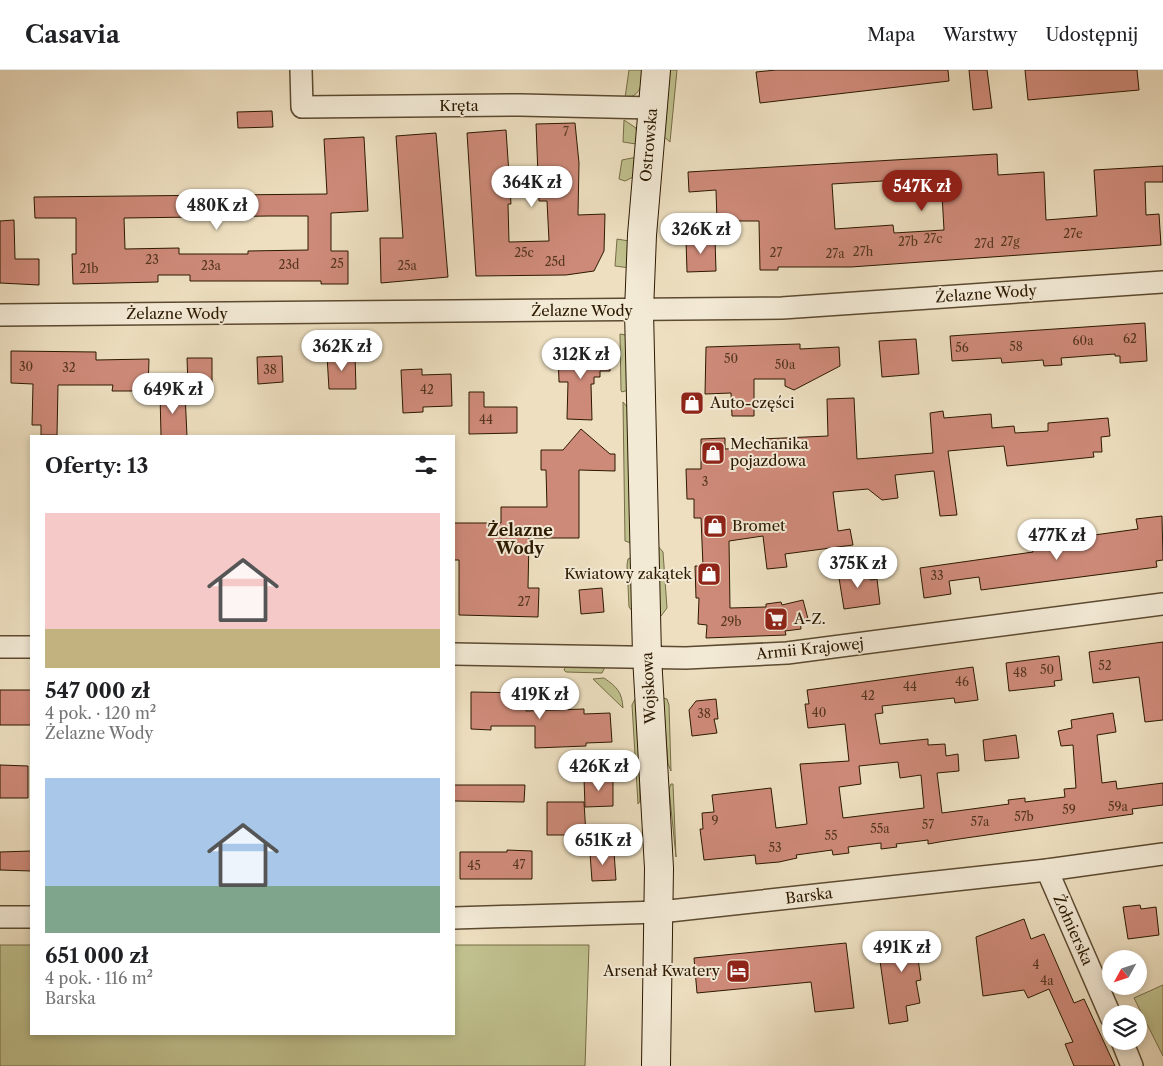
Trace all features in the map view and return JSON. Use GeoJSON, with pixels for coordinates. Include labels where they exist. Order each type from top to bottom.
{"type":"FeatureCollection","features":[{"type":"Feature","properties":{"kind":"street","name":"Kręta"},"geometry":{"type":"LineString","coordinates":[[301,70],[302,106],[520,105],[652,108]]}},
{"type":"Feature","properties":{"kind":"street","name":"Ostrowska"},"geometry":{"type":"LineString","coordinates":[[639,311],[642,235],[656,70]]}},
{"type":"Feature","properties":{"kind":"street","name":"Żelazne Wody"},"geometry":{"type":"LineString","coordinates":[[0,315],[639,311],[782,308],[1163,282]]}},
{"type":"Feature","properties":{"kind":"street","name":"Wojskowa"},"geometry":{"type":"LineString","coordinates":[[639,311],[648,656],[660,912],[656,1066]]}},
{"type":"Feature","properties":{"kind":"street","name":"Armii Krajowej"},"geometry":{"type":"LineString","coordinates":[[455,654],[717,658],[787,653],[1163,604]]}},
{"type":"Feature","properties":{"kind":"street"},"geometry":{"type":"LineString","coordinates":[[0,647],[30,647]]}},
{"type":"Feature","properties":{"kind":"street","name":"Barska"},"geometry":{"type":"LineString","coordinates":[[455,918],[660,912],[1047,870],[1163,854]]}},
{"type":"Feature","properties":{"kind":"street","name":"Żołnierska"},"geometry":{"type":"LineString","coordinates":[[1047,870],[1106,1005]]}},
{"type":"Feature","properties":{"kind":"street"},"geometry":{"type":"LineString","coordinates":[[0,917],[30,917]]}},
{"type":"Feature","properties":{"kind":"street"},"geometry":{"type":"LineString","coordinates":[[1126,1050],[1132,1066]]}},
{"type":"Feature","properties":{"kind":"green space"},"geometry":{"type":"Polygon","coordinates":[[[629,70],[643,70],[642,80],[640,89],[634,95],[625,98],[629,70]]]}},
{"type":"Feature","properties":{"kind":"green space"},"geometry":{"type":"Polygon","coordinates":[[[668,70],[677,70],[670,142],[662,135],[668,70]]]}},
{"type":"Feature","properties":{"kind":"green space"},"geometry":{"type":"Polygon","coordinates":[[[624,120],[636,128],[638,141],[636,144],[623,142],[624,120]]]}},
{"type":"Feature","properties":{"kind":"green space"},"geometry":{"type":"Polygon","coordinates":[[[637,157],[633,177],[625,181],[619,179],[622,160],[637,157]]]}},
{"type":"Feature","properties":{"kind":"green space"},"geometry":{"type":"Polygon","coordinates":[[[617,239],[629,241],[630,268],[615,266],[617,239]]]}},
{"type":"Feature","properties":{"kind":"green space"},"geometry":{"type":"Polygon","coordinates":[[[620,334],[626,335],[627,342],[628,390],[622,392],[621,391],[620,334]]]}},
{"type":"Feature","properties":{"kind":"green space"},"geometry":{"type":"Polygon","coordinates":[[[623,402],[628,408],[631,543],[625,541],[623,402]]]}},
{"type":"Feature","properties":{"kind":"green space"},"geometry":{"type":"Polygon","coordinates":[[[656,544],[663,552],[667,608],[661,616],[659,615],[656,544]]]}},
{"type":"Feature","properties":{"kind":"green space"},"geometry":{"type":"Polygon","coordinates":[[[632,557],[634,613],[629,607],[627,565],[628,559],[632,557]]]}},
{"type":"Feature","properties":{"kind":"green space"},"geometry":{"type":"Polygon","coordinates":[[[606,665],[602,673],[566,672],[564,670],[566,666],[606,665]]]}},
{"type":"Feature","properties":{"kind":"green space"},"geometry":{"type":"Polygon","coordinates":[[[604,678],[618,690],[623,708],[593,679],[604,678]]]}},
{"type":"Feature","properties":{"kind":"green space"},"geometry":{"type":"Polygon","coordinates":[[[663,698],[667,699],[669,705],[671,771],[668,764],[663,698]]]}},
{"type":"Feature","properties":{"kind":"green space"},"geometry":{"type":"Polygon","coordinates":[[[635,699],[637,699],[640,801],[638,804],[632,705],[635,699]]]}},
{"type":"Feature","properties":{"kind":"green space"},"geometry":{"type":"Polygon","coordinates":[[[671,784],[673,784],[676,857],[669,789],[671,784]]]}},
{"type":"Feature","properties":{"kind":"green space"},"geometry":{"type":"Polygon","coordinates":[[[0,945],[30,945],[30,1035],[455,1035],[455,945],[589,945],[585,1066],[0,1066],[0,945]]]}},
{"type":"Feature","properties":{"kind":"green space"},"geometry":{"type":"Polygon","coordinates":[[[1163,985],[1163,1056],[1147,1024],[1147,1005],[1138,1005],[1134,998],[1141,995],[1148,995],[1148,992],[1163,985]]]}},
{"type":"Feature","properties":{"kind":"building"},"geometry":{"type":"Polygon","coordinates":[[[776,70],[948,70],[949,81],[760,103],[756,72],[776,70]]]}},
{"type":"Feature","properties":{"kind":"building"},"geometry":{"type":"Polygon","coordinates":[[[969,70],[987,70],[992,108],[973,110],[969,70]]]}},
{"type":"Feature","properties":{"kind":"building"},"geometry":{"type":"Polygon","coordinates":[[[1025,70],[1137,70],[1139,90],[1028,100],[1025,70]]]}},
{"type":"Feature","properties":{"kind":"building"},"geometry":{"type":"Polygon","coordinates":[[[272,111],[273,127],[238,128],[237,112],[272,111]]]}},
{"type":"Feature","properties":{"kind":"building"},"geometry":{"type":"Polygon","coordinates":[[[575,123],[579,163],[578,215],[605,214],[604,251],[594,271],[566,275],[476,276],[467,133],[506,130],[511,204],[508,204],[509,242],[549,241],[547,201],[539,201],[536,124],[575,123]]]}},
{"type":"Feature","properties":{"kind":"building"},"geometry":{"type":"Polygon","coordinates":[[[436,133],[448,277],[381,283],[380,238],[403,238],[396,136],[436,133]]]}},
{"type":"Feature","properties":{"kind":"building"},"geometry":{"type":"Polygon","coordinates":[[[364,137],[368,211],[331,213],[331,251],[348,251],[348,284],[321,284],[321,281],[190,281],[190,275],[158,275],[158,282],[73,284],[72,254],[76,254],[76,218],[35,218],[34,197],[327,194],[324,139],[364,137]],[[308,216],[124,218],[125,249],[179,248],[179,254],[248,254],[248,251],[308,250],[308,216]]]}},
{"type":"Feature","properties":{"kind":"building"},"geometry":{"type":"Polygon","coordinates":[[[997,154],[998,175],[1044,172],[1046,220],[1097,216],[1094,170],[1163,166],[1163,182],[1145,182],[1146,215],[1159,214],[1161,245],[851,267],[778,267],[778,270],[760,270],[759,221],[717,221],[716,190],[689,192],[688,172],[997,154]],[[917,179],[832,184],[835,229],[893,225],[894,233],[944,230],[942,194],[928,196],[917,179]]]}},
{"type":"Feature","properties":{"kind":"building"},"geometry":{"type":"Polygon","coordinates":[[[14,220],[15,259],[39,259],[39,285],[0,283],[0,221],[14,220]]]}},
{"type":"Feature","properties":{"kind":"building"},"geometry":{"type":"Polygon","coordinates":[[[715,239],[716,271],[687,272],[686,240],[715,239]]]}},
{"type":"Feature","properties":{"kind":"building"},"geometry":{"type":"Polygon","coordinates":[[[1145,323],[1147,361],[1120,363],[1120,356],[1115,356],[1115,354],[1061,358],[1062,365],[1044,366],[1043,360],[1002,363],[1001,358],[952,361],[950,336],[1145,323]]]}},
{"type":"Feature","properties":{"kind":"building"},"geometry":{"type":"Polygon","coordinates":[[[916,339],[919,374],[882,377],[879,341],[916,339]]]}},
{"type":"Feature","properties":{"kind":"building"},"geometry":{"type":"Polygon","coordinates":[[[800,344],[800,349],[839,347],[840,366],[794,390],[785,386],[785,379],[754,379],[754,416],[732,416],[731,393],[705,394],[706,347],[800,344]]]}},
{"type":"Feature","properties":{"kind":"building"},"geometry":{"type":"Polygon","coordinates":[[[11,351],[96,352],[96,360],[149,359],[148,391],[112,391],[113,385],[58,385],[57,435],[41,435],[41,425],[32,425],[33,384],[11,383],[11,351]]]}},
{"type":"Feature","properties":{"kind":"building"},"geometry":{"type":"Polygon","coordinates":[[[610,352],[610,371],[600,371],[600,377],[594,377],[594,384],[591,384],[592,420],[567,419],[568,382],[559,382],[558,353],[610,352]]]}},
{"type":"Feature","properties":{"kind":"building"},"geometry":{"type":"Polygon","coordinates":[[[355,355],[356,389],[329,389],[327,356],[355,355]]]}},
{"type":"Feature","properties":{"kind":"building"},"geometry":{"type":"Polygon","coordinates":[[[282,356],[283,382],[258,384],[257,357],[282,356]]]}},
{"type":"Feature","properties":{"kind":"building"},"geometry":{"type":"Polygon","coordinates":[[[187,358],[212,358],[212,384],[188,385],[187,358]]]}},
{"type":"Feature","properties":{"kind":"building"},"geometry":{"type":"Polygon","coordinates":[[[422,369],[422,375],[451,374],[452,406],[423,407],[423,412],[403,413],[401,370],[422,369]]]}},
{"type":"Feature","properties":{"kind":"building"},"geometry":{"type":"Polygon","coordinates":[[[469,392],[484,392],[484,407],[517,407],[517,433],[469,434],[469,392]]]}},
{"type":"Feature","properties":{"kind":"building"},"geometry":{"type":"Polygon","coordinates":[[[160,393],[185,393],[187,435],[161,435],[160,393]]]}},
{"type":"Feature","properties":{"kind":"building"},"geometry":{"type":"Polygon","coordinates":[[[854,398],[857,459],[933,453],[930,413],[943,411],[944,418],[991,414],[992,428],[1014,426],[1015,433],[1048,431],[1048,423],[1108,418],[1110,436],[1101,437],[1102,452],[1093,452],[1094,457],[1007,466],[1004,446],[948,451],[957,515],[940,516],[934,471],[895,475],[898,498],[882,500],[868,489],[833,492],[838,531],[850,529],[853,545],[785,554],[787,567],[767,569],[763,536],[729,541],[730,608],[766,607],[766,604],[781,602],[782,605],[803,600],[808,619],[800,619],[801,629],[785,631],[786,635],[706,638],[707,625],[698,624],[699,598],[696,598],[695,566],[703,566],[701,518],[694,518],[694,499],[687,499],[686,469],[701,469],[701,439],[725,438],[725,449],[762,447],[761,439],[828,436],[827,399],[854,398]]]}},
{"type":"Feature","properties":{"kind":"building"},"geometry":{"type":"Polygon","coordinates":[[[581,429],[610,454],[615,454],[615,471],[579,470],[579,538],[529,538],[528,588],[539,588],[538,617],[459,615],[459,560],[455,560],[455,523],[501,523],[501,507],[547,507],[546,470],[541,470],[541,450],[563,450],[581,429]]]}},
{"type":"Feature","properties":{"kind":"building"},"geometry":{"type":"Polygon","coordinates":[[[1162,516],[1163,560],[1156,561],[1157,567],[981,590],[979,577],[949,581],[951,594],[924,598],[920,568],[1033,552],[1032,547],[1059,543],[1058,540],[1138,529],[1136,519],[1162,516]]]}},
{"type":"Feature","properties":{"kind":"building"},"geometry":{"type":"Polygon","coordinates":[[[841,561],[871,580],[877,579],[880,604],[844,609],[839,578],[842,578],[841,561]]]}},
{"type":"Feature","properties":{"kind":"building"},"geometry":{"type":"Polygon","coordinates":[[[602,588],[604,612],[581,614],[579,590],[602,588]]]}},
{"type":"Feature","properties":{"kind":"building"},"geometry":{"type":"Polygon","coordinates":[[[1163,642],[1163,720],[1145,722],[1139,677],[1093,683],[1089,652],[1163,642]]]}},
{"type":"Feature","properties":{"kind":"building"},"geometry":{"type":"Polygon","coordinates":[[[1059,656],[1062,680],[1054,681],[1055,686],[1009,691],[1006,663],[1059,656]]]}},
{"type":"Feature","properties":{"kind":"building"},"geometry":{"type":"Polygon","coordinates":[[[973,667],[978,700],[955,703],[954,698],[882,706],[883,713],[875,714],[880,744],[928,739],[928,745],[945,744],[946,756],[958,754],[959,771],[937,773],[942,813],[1009,804],[1008,800],[1025,798],[1025,802],[1065,797],[1064,789],[1076,788],[1073,745],[1061,746],[1058,731],[1072,728],[1071,720],[1113,713],[1116,732],[1097,735],[1102,783],[1116,781],[1117,789],[1163,783],[1163,805],[1132,809],[1133,814],[928,844],[928,840],[896,844],[897,847],[881,849],[881,843],[848,847],[849,853],[833,855],[832,850],[796,855],[797,858],[779,862],[756,864],[755,855],[704,860],[700,829],[703,829],[702,813],[714,812],[712,795],[771,788],[776,828],[807,824],[800,764],[849,761],[845,724],[808,728],[805,704],[809,704],[807,690],[973,667]],[[898,762],[859,766],[861,784],[839,787],[843,818],[924,808],[921,775],[900,778],[898,762]]]}},
{"type":"Feature","properties":{"kind":"building"},"geometry":{"type":"Polygon","coordinates":[[[0,690],[30,690],[30,725],[0,725],[0,690]]]}},
{"type":"Feature","properties":{"kind":"building"},"geometry":{"type":"Polygon","coordinates":[[[471,692],[527,693],[526,711],[584,709],[584,714],[610,713],[612,742],[586,743],[586,746],[535,748],[535,726],[491,726],[491,730],[471,729],[471,692]]]}},
{"type":"Feature","properties":{"kind":"building"},"geometry":{"type":"Polygon","coordinates":[[[716,699],[718,719],[714,719],[717,733],[692,736],[689,710],[696,701],[716,699]]]}},
{"type":"Feature","properties":{"kind":"building"},"geometry":{"type":"Polygon","coordinates":[[[1016,735],[1019,758],[985,761],[983,740],[1016,735]]]}},
{"type":"Feature","properties":{"kind":"building"},"geometry":{"type":"Polygon","coordinates":[[[0,765],[28,766],[28,798],[0,798],[0,765]]]}},
{"type":"Feature","properties":{"kind":"building"},"geometry":{"type":"Polygon","coordinates":[[[613,777],[613,806],[585,807],[584,778],[613,777]]]}},
{"type":"Feature","properties":{"kind":"building"},"geometry":{"type":"Polygon","coordinates":[[[455,785],[525,785],[524,802],[455,801],[455,785]]]}},
{"type":"Feature","properties":{"kind":"building"},"geometry":{"type":"Polygon","coordinates":[[[547,802],[584,802],[586,835],[547,835],[547,802]]]}},
{"type":"Feature","properties":{"kind":"building"},"geometry":{"type":"Polygon","coordinates":[[[507,850],[532,851],[532,879],[460,879],[460,852],[507,852],[507,850]]]}},
{"type":"Feature","properties":{"kind":"building"},"geometry":{"type":"Polygon","coordinates":[[[30,851],[30,871],[0,870],[0,852],[30,851]]]}},
{"type":"Feature","properties":{"kind":"building"},"geometry":{"type":"Polygon","coordinates":[[[614,852],[616,880],[592,881],[590,853],[614,852]]]}},
{"type":"Feature","properties":{"kind":"building"},"geometry":{"type":"Polygon","coordinates":[[[1140,905],[1141,909],[1156,907],[1159,935],[1128,939],[1123,907],[1140,905]]]}},
{"type":"Feature","properties":{"kind":"building"},"geometry":{"type":"Polygon","coordinates":[[[1024,919],[1031,939],[1044,934],[1074,1003],[1084,999],[1102,1038],[1102,1050],[1108,1050],[1115,1066],[1074,1066],[1065,1044],[1073,1042],[1049,989],[1028,998],[1024,990],[983,996],[976,937],[1024,919]]]}},
{"type":"Feature","properties":{"kind":"building"},"geometry":{"type":"Polygon","coordinates":[[[931,935],[933,951],[917,952],[921,980],[916,981],[920,1003],[906,1006],[908,1021],[889,1024],[877,940],[931,935]]]}},
{"type":"Feature","properties":{"kind":"building"},"geometry":{"type":"Polygon","coordinates":[[[846,943],[854,1008],[815,1012],[811,982],[697,993],[694,958],[846,943]]]}},
{"type":"Feature","properties":{"kind":"place","name":"Auto-części"},"geometry":{"type":"Point","coordinates":[692,403]}},
{"type":"Feature","properties":{"kind":"place","name":"Mechanika pojazdowa"},"geometry":{"type":"Point","coordinates":[713,453]}},
{"type":"Feature","properties":{"kind":"place","name":"Bromet"},"geometry":{"type":"Point","coordinates":[715,526]}},
{"type":"Feature","properties":{"kind":"place","name":"Kwiatowy zakątek"},"geometry":{"type":"Point","coordinates":[709,574]}},
{"type":"Feature","properties":{"kind":"place","name":"A-Z."},"geometry":{"type":"Point","coordinates":[776,619]}},
{"type":"Feature","properties":{"kind":"place","name":"Arsenał Kwatery"},"geometry":{"type":"Point","coordinates":[738,971]}},
{"type":"Feature","properties":{"kind":"district","name":"Żelazne Wody"},"geometry":{"type":"Point","coordinates":[520,539]}}]}
